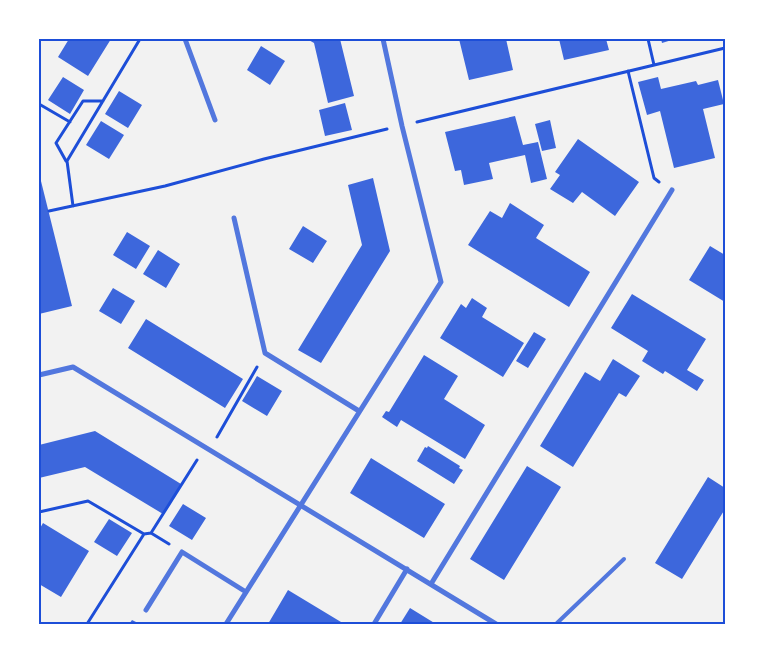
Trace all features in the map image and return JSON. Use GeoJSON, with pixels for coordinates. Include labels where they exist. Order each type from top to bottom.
{"type":"FeatureCollection","features":[{"type":"Feature","properties":{"kind":"street"},"geometry":{"type":"LineString","coordinates":[[185,39],[215,120]]}},
{"type":"Feature","properties":{"kind":"street"},"geometry":{"type":"LineString","coordinates":[[226,624],[440,282],[402,126],[384,39]]}},
{"type":"Feature","properties":{"kind":"street"},"geometry":{"type":"LineString","coordinates":[[431,584],[672,190]]}},
{"type":"Feature","properties":{"kind":"street"},"geometry":{"type":"LineString","coordinates":[[234,218],[265,353],[358,411]]}},
{"type":"Feature","properties":{"kind":"street"},"geometry":{"type":"LineString","coordinates":[[39,375],[73,367],[496,624]]}},
{"type":"Feature","properties":{"kind":"street"},"geometry":{"type":"LineString","coordinates":[[146,610],[182,552],[246,592]]}},
{"type":"Feature","properties":{"kind":"street"},"geometry":{"type":"LineString","coordinates":[[374,624],[407,569]]}},
{"type":"Feature","properties":{"kind":"lane"},"geometry":{"type":"LineString","coordinates":[[556,624],[624,559]]}},
{"type":"Feature","properties":{"kind":"path"},"geometry":{"type":"LineString","coordinates":[[67,162],[140,39]]}},
{"type":"Feature","properties":{"kind":"path"},"geometry":{"type":"LineString","coordinates":[[648,39],[654,66]]}},
{"type":"Feature","properties":{"kind":"path"},"geometry":{"type":"LineString","coordinates":[[628,71],[654,178],[672,190]]}},
{"type":"Feature","properties":{"kind":"path"},"geometry":{"type":"LineString","coordinates":[[73,206],[67,162],[56,143],[83,101],[103,102]]}},
{"type":"Feature","properties":{"kind":"path"},"geometry":{"type":"LineString","coordinates":[[39,104],[70,122]]}},
{"type":"Feature","properties":{"kind":"path"},"geometry":{"type":"LineString","coordinates":[[39,512],[88,501],[144,534],[151,533],[207,449],[265,353]]}},
{"type":"Feature","properties":{"kind":"path"},"geometry":{"type":"LineString","coordinates":[[87,624],[144,534]]}},
{"type":"Feature","properties":{"kind":"building"},"geometry":{"type":"Polygon","coordinates":[[[69,39],[111,39],[88,76],[58,57],[69,39]]]}},
{"type":"Feature","properties":{"kind":"building"},"geometry":{"type":"Polygon","coordinates":[[[307,39],[340,39],[354,96],[328,103],[314,43],[307,39]]]}},
{"type":"Feature","properties":{"kind":"building"},"geometry":{"type":"Polygon","coordinates":[[[459,39],[506,39],[513,70],[469,80],[459,39]]]}},
{"type":"Feature","properties":{"kind":"building"},"geometry":{"type":"Polygon","coordinates":[[[559,39],[606,39],[609,50],[564,60],[559,39]]]}},
{"type":"Feature","properties":{"kind":"building"},"geometry":{"type":"Polygon","coordinates":[[[661,39],[675,39],[662,43],[661,39]]]}},
{"type":"Feature","properties":{"kind":"building"},"geometry":{"type":"Polygon","coordinates":[[[261,46],[285,61],[270,85],[247,70],[261,46]]]}},
{"type":"Feature","properties":{"kind":"building"},"geometry":{"type":"Polygon","coordinates":[[[63,77],[84,90],[70,114],[48,100],[63,77]]]}},
{"type":"Feature","properties":{"kind":"building"},"geometry":{"type":"Polygon","coordinates":[[[658,77],[661,89],[696,81],[698,85],[718,80],[724,104],[703,109],[715,158],[674,168],[660,111],[647,115],[638,82],[658,77]]]}},
{"type":"Feature","properties":{"kind":"building"},"geometry":{"type":"Polygon","coordinates":[[[119,91],[142,105],[128,128],[105,114],[119,91]]]}},
{"type":"Feature","properties":{"kind":"building"},"geometry":{"type":"Polygon","coordinates":[[[345,103],[352,130],[325,136],[319,110],[345,103]]]}},
{"type":"Feature","properties":{"kind":"building"},"geometry":{"type":"Polygon","coordinates":[[[515,116],[523,145],[538,142],[547,179],[531,183],[525,155],[489,163],[493,179],[464,185],[461,170],[455,171],[445,132],[515,116]]]}},
{"type":"Feature","properties":{"kind":"building"},"geometry":{"type":"Polygon","coordinates":[[[550,120],[556,148],[542,151],[535,124],[550,120]]]}},
{"type":"Feature","properties":{"kind":"building"},"geometry":{"type":"Polygon","coordinates":[[[101,121],[124,135],[109,159],[86,145],[101,121]]]}},
{"type":"Feature","properties":{"kind":"building"},"geometry":{"type":"Polygon","coordinates":[[[578,139],[639,182],[615,216],[582,192],[573,203],[550,189],[560,175],[555,172],[578,139]]]}},
{"type":"Feature","properties":{"kind":"building"},"geometry":{"type":"Polygon","coordinates":[[[39,173],[72,306],[39,314],[39,173]]]}},
{"type":"Feature","properties":{"kind":"building"},"geometry":{"type":"Polygon","coordinates":[[[373,178],[390,251],[321,363],[298,350],[362,245],[348,185],[373,178]]]}},
{"type":"Feature","properties":{"kind":"building"},"geometry":{"type":"Polygon","coordinates":[[[510,203],[544,225],[536,238],[590,272],[569,307],[468,245],[490,211],[502,218],[510,203]]]}},
{"type":"Feature","properties":{"kind":"building"},"geometry":{"type":"Polygon","coordinates":[[[303,226],[327,241],[313,263],[289,249],[303,226]]]}},
{"type":"Feature","properties":{"kind":"building"},"geometry":{"type":"Polygon","coordinates":[[[127,232],[150,246],[136,269],[113,255],[127,232]]]}},
{"type":"Feature","properties":{"kind":"building"},"geometry":{"type":"Polygon","coordinates":[[[710,246],[725,255],[725,302],[689,280],[710,246]]]}},
{"type":"Feature","properties":{"kind":"building"},"geometry":{"type":"Polygon","coordinates":[[[158,250],[180,264],[166,288],[143,274],[158,250]]]}},
{"type":"Feature","properties":{"kind":"building"},"geometry":{"type":"Polygon","coordinates":[[[113,288],[135,301],[121,324],[99,311],[113,288]]]}},
{"type":"Feature","properties":{"kind":"building"},"geometry":{"type":"Polygon","coordinates":[[[632,294],[706,339],[687,370],[704,380],[697,391],[665,371],[663,374],[642,361],[648,351],[611,328],[632,294]]]}},
{"type":"Feature","properties":{"kind":"building"},"geometry":{"type":"Polygon","coordinates":[[[472,298],[487,308],[482,317],[524,343],[503,377],[440,338],[461,304],[466,308],[472,298]]]}},
{"type":"Feature","properties":{"kind":"building"},"geometry":{"type":"Polygon","coordinates":[[[146,319],[243,379],[225,408],[128,348],[146,319]]]}},
{"type":"Feature","properties":{"kind":"building"},"geometry":{"type":"Polygon","coordinates":[[[534,332],[546,339],[528,368],[516,361],[534,332]]]}},
{"type":"Feature","properties":{"kind":"building"},"geometry":{"type":"Polygon","coordinates":[[[424,355],[458,376],[444,399],[485,425],[465,459],[401,420],[397,427],[382,417],[386,411],[389,412],[424,355]]]}},
{"type":"Feature","properties":{"kind":"building"},"geometry":{"type":"Polygon","coordinates":[[[613,359],[640,376],[626,397],[619,393],[573,467],[540,446],[585,372],[600,381],[613,359]]]}},
{"type":"Feature","properties":{"kind":"building"},"geometry":{"type":"Polygon","coordinates":[[[257,376],[282,391],[267,416],[242,401],[257,376]]]}},
{"type":"Feature","properties":{"kind":"building"},"geometry":{"type":"Polygon","coordinates":[[[95,431],[181,484],[163,514],[85,467],[39,478],[39,445],[95,431]]]}},
{"type":"Feature","properties":{"kind":"building"},"geometry":{"type":"Polygon","coordinates":[[[428,446],[460,466],[459,468],[463,470],[454,484],[417,461],[425,447],[427,448],[428,446]]]}},
{"type":"Feature","properties":{"kind":"building"},"geometry":{"type":"Polygon","coordinates":[[[371,458],[445,504],[424,538],[350,493],[371,458]]]}},
{"type":"Feature","properties":{"kind":"building"},"geometry":{"type":"Polygon","coordinates":[[[527,466],[561,487],[504,580],[470,559],[527,466]]]}},
{"type":"Feature","properties":{"kind":"building"},"geometry":{"type":"Polygon","coordinates":[[[708,477],[725,488],[725,509],[682,579],[655,563],[708,477]]]}},
{"type":"Feature","properties":{"kind":"building"},"geometry":{"type":"Polygon","coordinates":[[[183,504],[206,518],[192,540],[169,526],[183,504]]]}},
{"type":"Feature","properties":{"kind":"building"},"geometry":{"type":"Polygon","coordinates":[[[109,519],[132,533],[117,556],[94,542],[109,519]]]}},
{"type":"Feature","properties":{"kind":"building"},"geometry":{"type":"Polygon","coordinates":[[[43,523],[89,551],[61,597],[39,584],[39,530],[43,523]]]}},
{"type":"Feature","properties":{"kind":"building"},"geometry":{"type":"Polygon","coordinates":[[[288,590],[341,622],[340,624],[268,624],[288,590]]]}},
{"type":"Feature","properties":{"kind":"building"},"geometry":{"type":"Polygon","coordinates":[[[410,608],[436,624],[400,624],[410,608]]]}},
{"type":"Feature","properties":{"kind":"building"},"geometry":{"type":"Polygon","coordinates":[[[132,620],[140,624],[129,624],[132,620]]]}}]}
